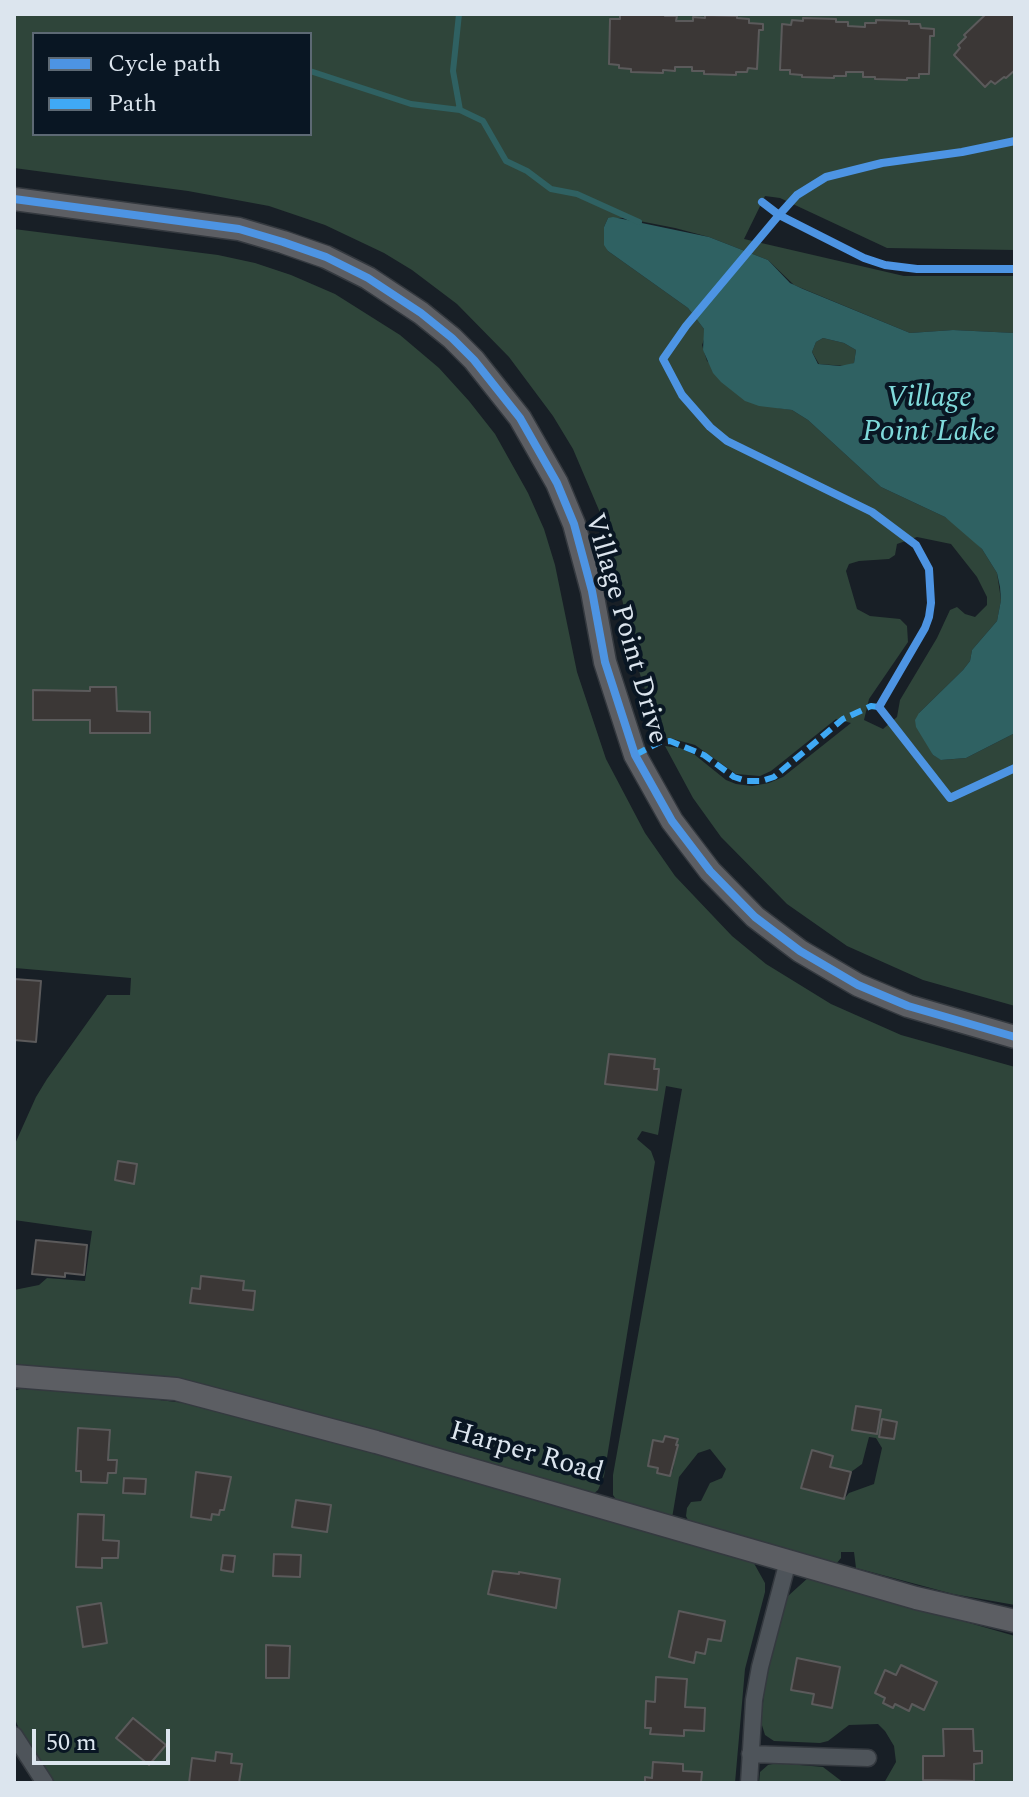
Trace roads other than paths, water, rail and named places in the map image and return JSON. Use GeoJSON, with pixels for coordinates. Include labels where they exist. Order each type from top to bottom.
{"type":"FeatureCollection","features":[{"type":"Feature","properties":{"kind":"street","name":"Village Point Drive"},"geometry":{"type":"LineString","coordinates":[[14,199],[225,227],[283,242],[326,257],[368,278],[452,338],[474,360],[520,418],[557,483],[574,524],[592,591],[605,662],[635,755],[672,821],[710,871],[755,917],[800,951],[858,985],[908,1006],[1015,1037]]}},
{"type":"Feature","properties":{"kind":"street","name":"Harper Road"},"geometry":{"type":"LineString","coordinates":[[14,1376],[176,1389],[376,1442],[916,1598],[1015,1621]]}},
{"type":"Feature","properties":{"kind":"street"},"geometry":{"type":"LineString","coordinates":[[749,1783],[760,1667],[788,1561]]}},
{"type":"Feature","properties":{"kind":"street"},"geometry":{"type":"LineString","coordinates":[[14,1735],[45,1783]]}},
{"type":"Feature","properties":{"kind":"street"},"geometry":{"type":"LineString","coordinates":[[750,1754],[868,1758]]}},
{"type":"Feature","properties":{"kind":"water","name":"Village Point Lake"},"geometry":{"type":"Polygon","coordinates":[[[608,218],[709,237],[768,260],[790,283],[910,333],[953,330],[1015,333],[1015,733],[966,758],[941,760],[933,755],[916,727],[915,720],[919,713],[963,670],[970,661],[972,650],[997,621],[1000,587],[997,573],[982,549],[945,517],[881,487],[808,420],[792,410],[745,401],[721,382],[713,373],[703,350],[704,329],[688,308],[608,251],[604,245],[604,227],[608,218]],[[823,338],[816,342],[812,352],[818,364],[840,366],[854,363],[856,350],[844,343],[823,338]]]}},
{"type":"Feature","properties":{"kind":"waterway"},"geometry":{"type":"LineString","coordinates":[[459,14],[453,71],[460,110]]}},
{"type":"Feature","properties":{"kind":"waterway"},"geometry":{"type":"LineString","coordinates":[[312,72],[411,104],[460,110],[483,121],[506,161],[527,171],[551,189],[577,194],[639,222]]}}]}
